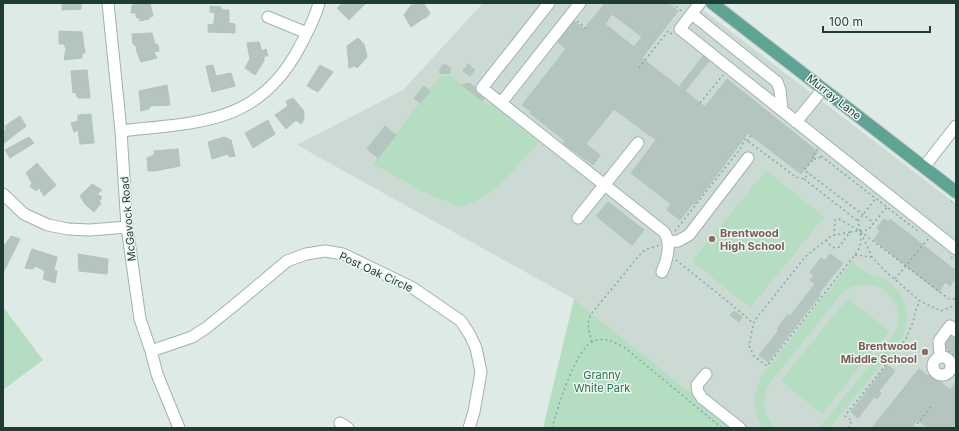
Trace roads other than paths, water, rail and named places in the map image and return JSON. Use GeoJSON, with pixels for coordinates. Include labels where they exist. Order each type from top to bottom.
{"type":"FeatureCollection","features":[{"type":"Feature","properties":{"kind":"main road","name":"Murray Lane"},"geometry":{"type":"LineString","coordinates":[[712,3],[956,192]]}},
{"type":"Feature","properties":{"kind":"street","name":"McGavock Road"},"geometry":{"type":"LineString","coordinates":[[108,3],[121,131],[127,228],[140,319],[151,351],[156,374],[179,428]]}},
{"type":"Feature","properties":{"kind":"street"},"geometry":{"type":"LineString","coordinates":[[121,131],[205,121],[235,111],[249,104],[264,92],[290,65],[316,15],[319,3]]}},
{"type":"Feature","properties":{"kind":"street"},"geometry":{"type":"LineString","coordinates":[[549,3],[482,88],[662,230],[667,237],[665,244],[666,260],[662,272]]}},
{"type":"Feature","properties":{"kind":"street"},"geometry":{"type":"LineString","coordinates":[[501,103],[580,3]]}},
{"type":"Feature","properties":{"kind":"street"},"geometry":{"type":"LineString","coordinates":[[700,3],[680,30],[782,110],[952,252]]}},
{"type":"Feature","properties":{"kind":"street"},"geometry":{"type":"LineString","coordinates":[[692,14],[777,82],[780,90],[782,110]]}},
{"type":"Feature","properties":{"kind":"street"},"geometry":{"type":"LineString","coordinates":[[268,17],[307,33]]}},
{"type":"Feature","properties":{"kind":"street"},"geometry":{"type":"LineString","coordinates":[[796,122],[823,89]]}},
{"type":"Feature","properties":{"kind":"street"},"geometry":{"type":"LineString","coordinates":[[924,167],[956,126]]}},
{"type":"Feature","properties":{"kind":"street"},"geometry":{"type":"LineString","coordinates":[[578,218],[638,143]]}},
{"type":"Feature","properties":{"kind":"street"},"geometry":{"type":"LineString","coordinates":[[665,244],[689,235],[748,158]]}},
{"type":"Feature","properties":{"kind":"street"},"geometry":{"type":"LineString","coordinates":[[3,194],[24,214],[48,225],[68,230],[127,228]]}},
{"type":"Feature","properties":{"kind":"street","name":"Post Oak Circle"},"geometry":{"type":"LineString","coordinates":[[151,351],[192,336],[206,328],[287,261],[306,254],[325,251],[343,254],[413,288],[461,321],[476,348],[482,372],[474,412],[469,428]]}},
{"type":"Feature","properties":{"kind":"street"},"geometry":{"type":"LineString","coordinates":[[940,357],[939,341],[950,326],[955,328]]}},
{"type":"Feature","properties":{"kind":"street"},"geometry":{"type":"LineString","coordinates":[[706,374],[697,385],[698,392],[702,398],[740,428]]}},
{"type":"Feature","properties":{"kind":"place","name":"Brentwood High School"},"geometry":{"type":"Point","coordinates":[712,239]}},
{"type":"Feature","properties":{"kind":"place","name":"Brentwood Middle School"},"geometry":{"type":"Point","coordinates":[925,352]}},
{"type":"Feature","properties":{"kind":"park label","name":"Granny White Park"},"geometry":{"type":"Point","coordinates":[602,381]}}]}
